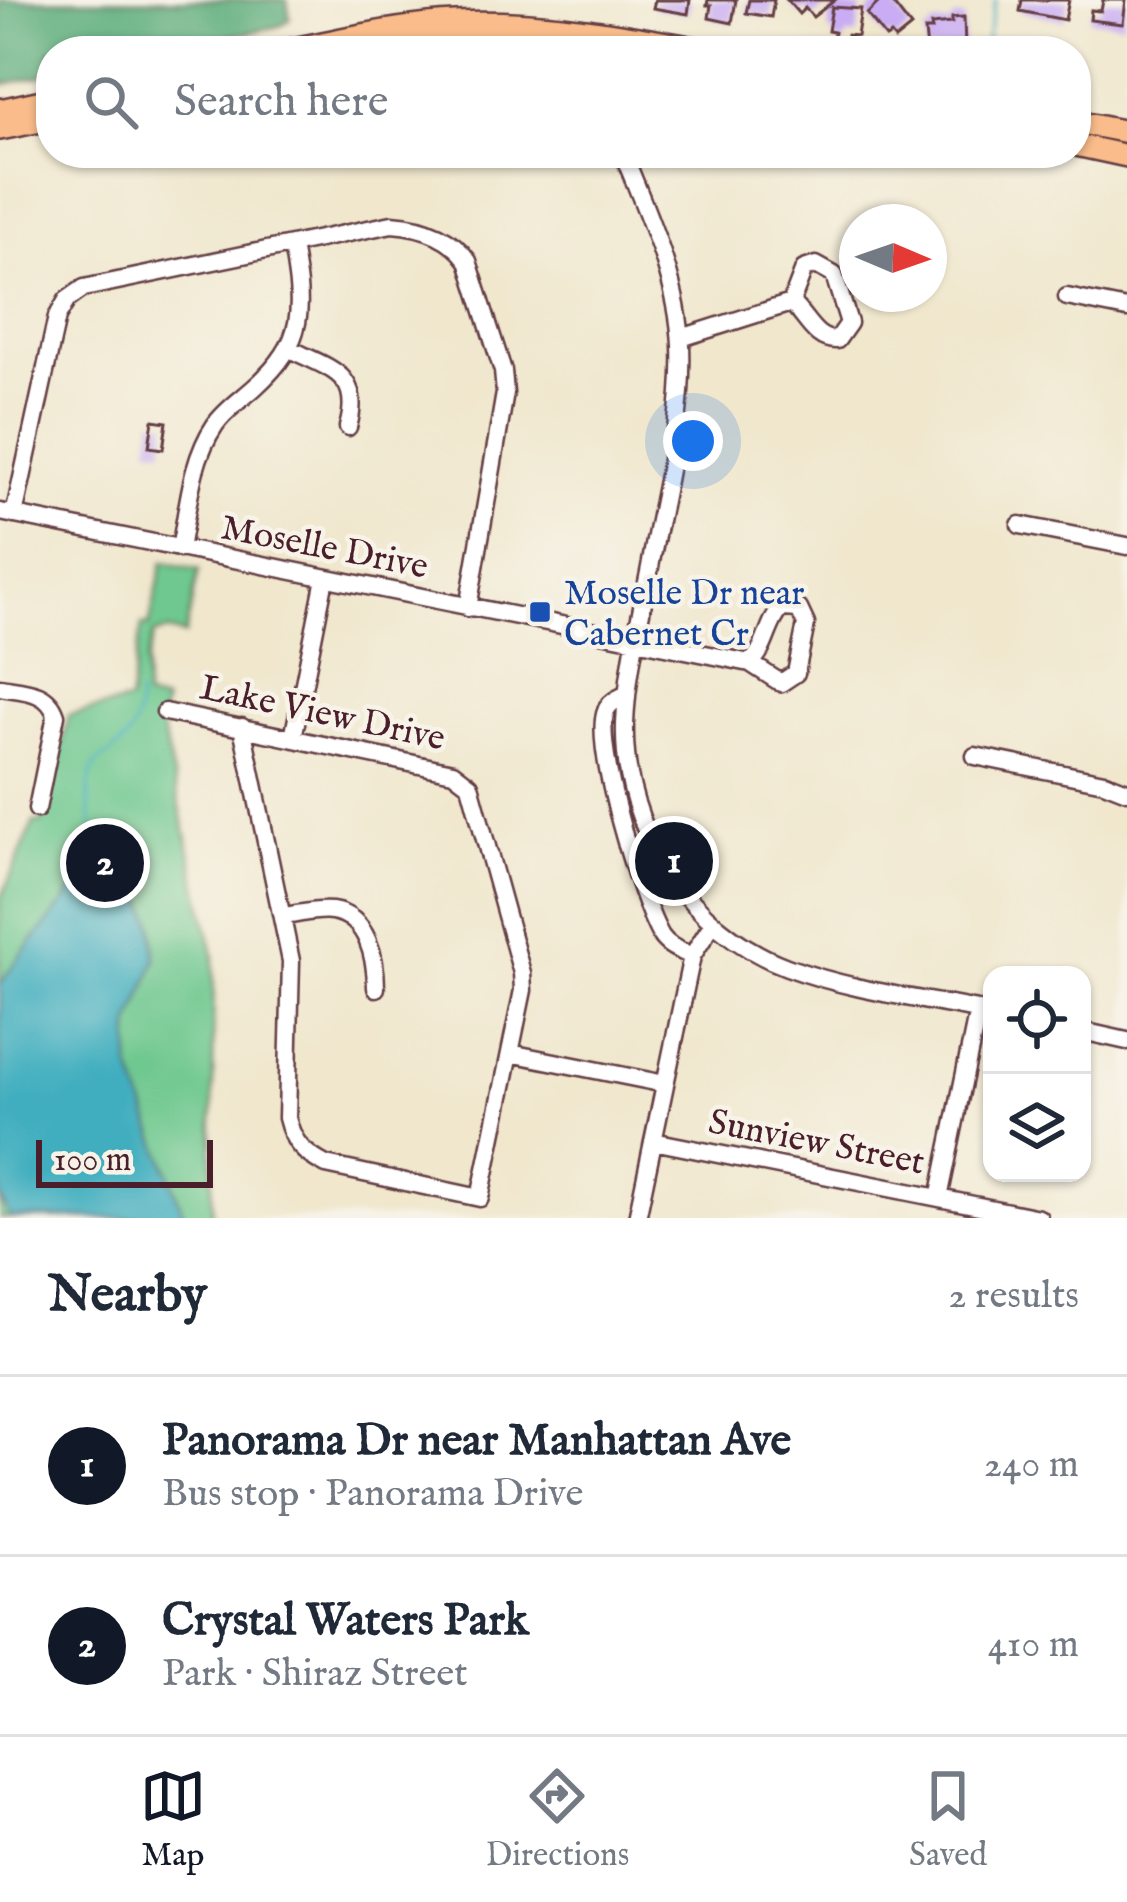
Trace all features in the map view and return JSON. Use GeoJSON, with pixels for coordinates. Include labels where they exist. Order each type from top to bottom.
{"type":"FeatureCollection","features":[{"type":"Feature","properties":{"kind":"main road"},"geometry":{"type":"LineString","coordinates":[[364,36],[463,23],[530,24],[585,36]]}},
{"type":"Feature","properties":{"kind":"main road"},"geometry":{"type":"LineString","coordinates":[[0,110],[36,102]]}},
{"type":"Feature","properties":{"kind":"main road"},"geometry":{"type":"LineString","coordinates":[[0,129],[36,122]]}},
{"type":"Feature","properties":{"kind":"main road"},"geometry":{"type":"LineString","coordinates":[[1091,125],[1127,132]]}},
{"type":"Feature","properties":{"kind":"main road"},"geometry":{"type":"LineString","coordinates":[[1091,149],[1127,156]]}},
{"type":"Feature","properties":{"kind":"street"},"geometry":{"type":"LineString","coordinates":[[619,168],[653,230]]}},
{"type":"Feature","properties":{"kind":"street"},"geometry":{"type":"LineString","coordinates":[[629,168],[653,230],[681,338],[680,406],[627,694],[628,763],[643,824],[676,883],[713,923],[782,965],[820,978],[983,1012]]}},
{"type":"Feature","properties":{"kind":"street"},"geometry":{"type":"LineString","coordinates":[[7,514],[57,317],[67,300],[84,289],[392,224],[416,225],[458,248],[468,261],[506,393],[468,608]]}},
{"type":"Feature","properties":{"kind":"street"},"geometry":{"type":"LineString","coordinates":[[180,549],[202,446],[218,421],[290,349],[302,299],[292,245]]}},
{"type":"Feature","properties":{"kind":"street"},"geometry":{"type":"LineString","coordinates":[[1067,297],[1127,309]]}},
{"type":"Feature","properties":{"kind":"street"},"geometry":{"type":"LineString","coordinates":[[681,338],[791,303]]}},
{"type":"Feature","properties":{"kind":"street"},"geometry":{"type":"LineString","coordinates":[[290,349],[338,373],[350,387],[355,403],[348,427]]}},
{"type":"Feature","properties":{"kind":"street","name":"Moselle Drive"},"geometry":{"type":"LineString","coordinates":[[7,514],[750,663]]}},
{"type":"Feature","properties":{"kind":"street"},"geometry":{"type":"LineString","coordinates":[[1021,525],[1127,546]]}},
{"type":"Feature","properties":{"kind":"street"},"geometry":{"type":"LineString","coordinates":[[293,738],[325,578]]}},
{"type":"Feature","properties":{"kind":"street"},"geometry":{"type":"LineString","coordinates":[[0,687],[42,694],[56,715],[37,809]]}},
{"type":"Feature","properties":{"kind":"street"},"geometry":{"type":"LineString","coordinates":[[627,694],[605,712],[604,735],[616,807],[662,938],[692,956]]}},
{"type":"Feature","properties":{"kind":"street","name":"Lake View Drive"},"geometry":{"type":"LineString","coordinates":[[165,712],[453,772],[470,785],[523,990],[480,1198],[326,1165],[306,1155],[292,1138],[287,1118],[291,961],[284,916]]}},
{"type":"Feature","properties":{"kind":"street"},"geometry":{"type":"LineString","coordinates":[[242,728],[284,916],[335,911],[348,917],[369,943],[376,963],[376,988]]}},
{"type":"Feature","properties":{"kind":"street"},"geometry":{"type":"LineString","coordinates":[[975,757],[1127,790]]}},
{"type":"Feature","properties":{"kind":"street"},"geometry":{"type":"LineString","coordinates":[[638,1218],[692,956],[713,923]]}},
{"type":"Feature","properties":{"kind":"street"},"geometry":{"type":"LineString","coordinates":[[939,1198],[983,1020]]}},
{"type":"Feature","properties":{"kind":"street"},"geometry":{"type":"LineString","coordinates":[[1091,1033],[1127,1041]]}},
{"type":"Feature","properties":{"kind":"street"},"geometry":{"type":"LineString","coordinates":[[510,1053],[665,1084]]}},
{"type":"Feature","properties":{"kind":"street","name":"Sunview Street"},"geometry":{"type":"LineString","coordinates":[[653,1141],[1039,1218]]}},
{"type":"Feature","properties":{"kind":"green space"},"geometry":{"type":"Polygon","coordinates":[[[0,0],[287,0],[290,19],[280,26],[232,36],[36,36],[36,77],[0,85],[0,0]]]}},
{"type":"Feature","properties":{"kind":"green space"},"geometry":{"type":"Polygon","coordinates":[[[163,562],[199,570],[185,635],[154,634],[146,662],[145,698],[164,703],[161,725],[214,955],[212,1218],[0,1218],[0,901],[34,822],[42,823],[69,715],[129,702],[142,625],[149,626],[163,562]]]}},
{"type":"Feature","properties":{"kind":"water"},"geometry":{"type":"Polygon","coordinates":[[[120,878],[142,893],[153,924],[156,960],[131,1024],[130,1066],[185,1218],[10,1218],[0,1196],[0,985],[75,886],[120,878]]]}},
{"type":"Feature","properties":{"kind":"building"},"geometry":{"type":"Polygon","coordinates":[[[655,0],[690,0],[688,14],[653,8],[655,0]]]}},
{"type":"Feature","properties":{"kind":"building"},"geometry":{"type":"Polygon","coordinates":[[[708,0],[736,0],[732,23],[709,18],[708,0]]]}},
{"type":"Feature","properties":{"kind":"building"},"geometry":{"type":"Polygon","coordinates":[[[749,0],[774,0],[771,17],[746,13],[749,0]]]}},
{"type":"Feature","properties":{"kind":"building"},"geometry":{"type":"Polygon","coordinates":[[[787,0],[835,0],[813,17],[805,8],[799,14],[787,0]]]}},
{"type":"Feature","properties":{"kind":"building"},"geometry":{"type":"Polygon","coordinates":[[[881,0],[890,0],[911,27],[900,36],[884,36],[867,14],[881,0]]]}},
{"type":"Feature","properties":{"kind":"building"},"geometry":{"type":"Polygon","coordinates":[[[1022,0],[1069,0],[1065,20],[1020,11],[1022,0]]]}},
{"type":"Feature","properties":{"kind":"building"},"geometry":{"type":"Polygon","coordinates":[[[1103,0],[1126,0],[1123,24],[1090,20],[1091,10],[1101,11],[1103,0]]]}},
{"type":"Feature","properties":{"kind":"building"},"geometry":{"type":"Polygon","coordinates":[[[832,7],[861,9],[857,36],[834,36],[828,31],[832,7]]]}},
{"type":"Feature","properties":{"kind":"building"},"geometry":{"type":"Polygon","coordinates":[[[964,17],[965,36],[926,36],[931,25],[952,23],[952,18],[964,17]]]}},
{"type":"Feature","properties":{"kind":"building"},"geometry":{"type":"Polygon","coordinates":[[[153,420],[167,422],[163,449],[149,447],[153,420]]]}},
{"type":"Feature","properties":{"kind":"waterway"},"geometry":{"type":"LineString","coordinates":[[988,36],[996,0]]}},
{"type":"Feature","properties":{"kind":"waterway"},"geometry":{"type":"LineString","coordinates":[[105,879],[91,821],[91,775],[97,763],[130,735],[139,695]]}},
{"type":"Feature","properties":{"kind":"place","name":"Moselle Dr near Cabernet Cr"},"geometry":{"type":"Point","coordinates":[540,612]}},
{"type":"Feature","properties":{"kind":"place","name":"Panorama Dr near Manhattan Ave"},"geometry":{"type":"Point","coordinates":[674,861]}},
{"type":"Feature","properties":{"kind":"place","name":"Crystal Waters Park"},"geometry":{"type":"Point","coordinates":[105,863]}}]}
